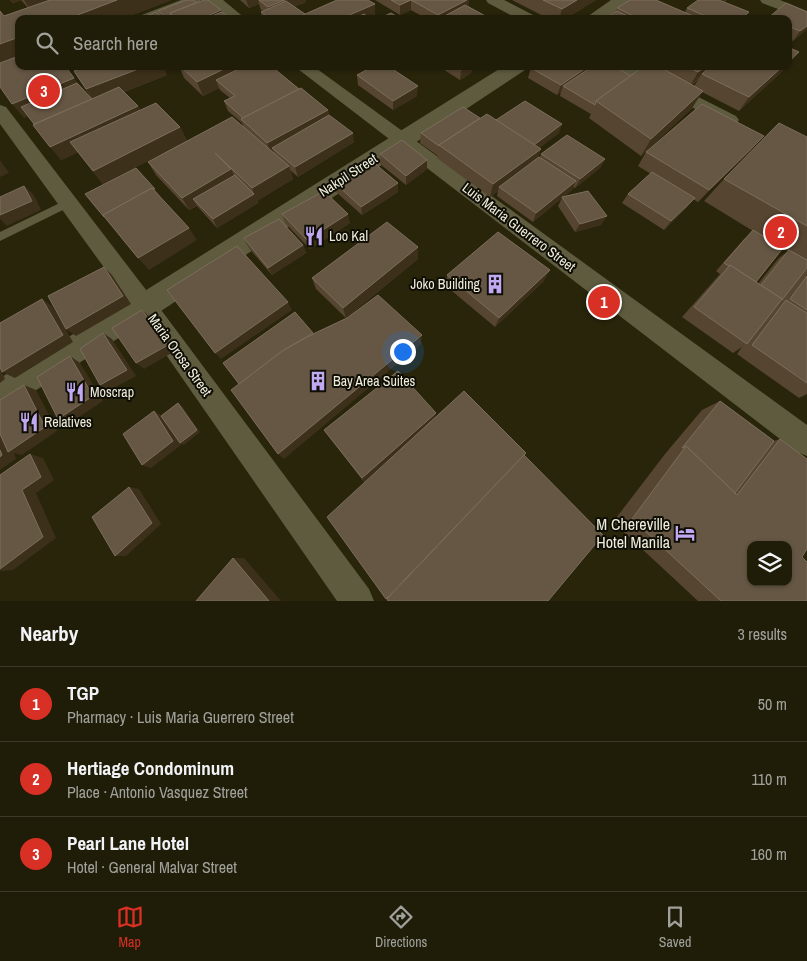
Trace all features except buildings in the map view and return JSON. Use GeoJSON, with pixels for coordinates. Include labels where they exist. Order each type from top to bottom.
{"type":"FeatureCollection","features":[{"type":"Feature","properties":{"kind":"street"},"geometry":{"type":"LineString","coordinates":[[148,15],[194,0]]}},
{"type":"Feature","properties":{"kind":"street"},"geometry":{"type":"LineString","coordinates":[[214,0],[234,15]]}},
{"type":"Feature","properties":{"kind":"street"},"geometry":{"type":"LineString","coordinates":[[493,0],[522,15]]}},
{"type":"Feature","properties":{"kind":"street"},"geometry":{"type":"LineString","coordinates":[[599,15],[623,0]]}},
{"type":"Feature","properties":{"kind":"street"},"geometry":{"type":"LineString","coordinates":[[767,0],[807,16]]}},
{"type":"Feature","properties":{"kind":"street","name":"Luis Maria Guerrero Street"},"geometry":{"type":"LineString","coordinates":[[307,70],[807,442]]}},
{"type":"Feature","properties":{"kind":"street","name":"Nakpil Street"},"geometry":{"type":"LineString","coordinates":[[0,395],[145,306],[512,70]]}},
{"type":"Feature","properties":{"kind":"street"},"geometry":{"type":"LineString","coordinates":[[632,70],[746,128]]}},
{"type":"Feature","properties":{"kind":"street","name":"Maria Orosa Street"},"geometry":{"type":"LineString","coordinates":[[0,111],[145,306],[357,601]]}},
{"type":"Feature","properties":{"kind":"lane"},"geometry":{"type":"LineString","coordinates":[[0,238],[68,203]]}},
{"type":"Feature","properties":{"kind":"place","name":"Pearl Lane Hotel"},"geometry":{"type":"Point","coordinates":[44,91]}},
{"type":"Feature","properties":{"kind":"place","name":"Hertiage Condominum"},"geometry":{"type":"Point","coordinates":[781,232]}},
{"type":"Feature","properties":{"kind":"place","name":"Loo Kal"},"geometry":{"type":"Point","coordinates":[314,236]}},
{"type":"Feature","properties":{"kind":"place","name":"Joko Building"},"geometry":{"type":"Point","coordinates":[495,284]}},
{"type":"Feature","properties":{"kind":"place","name":"TGP"},"geometry":{"type":"Point","coordinates":[604,302]}},
{"type":"Feature","properties":{"kind":"place","name":"Bay Area Suites"},"geometry":{"type":"Point","coordinates":[318,381]}},
{"type":"Feature","properties":{"kind":"place","name":"Moscrap"},"geometry":{"type":"Point","coordinates":[75,392]}},
{"type":"Feature","properties":{"kind":"place","name":"Relatives"},"geometry":{"type":"Point","coordinates":[29,422]}},
{"type":"Feature","properties":{"kind":"place","name":"M Chereville Hotel Manila"},"geometry":{"type":"Point","coordinates":[685,533]}}]}
